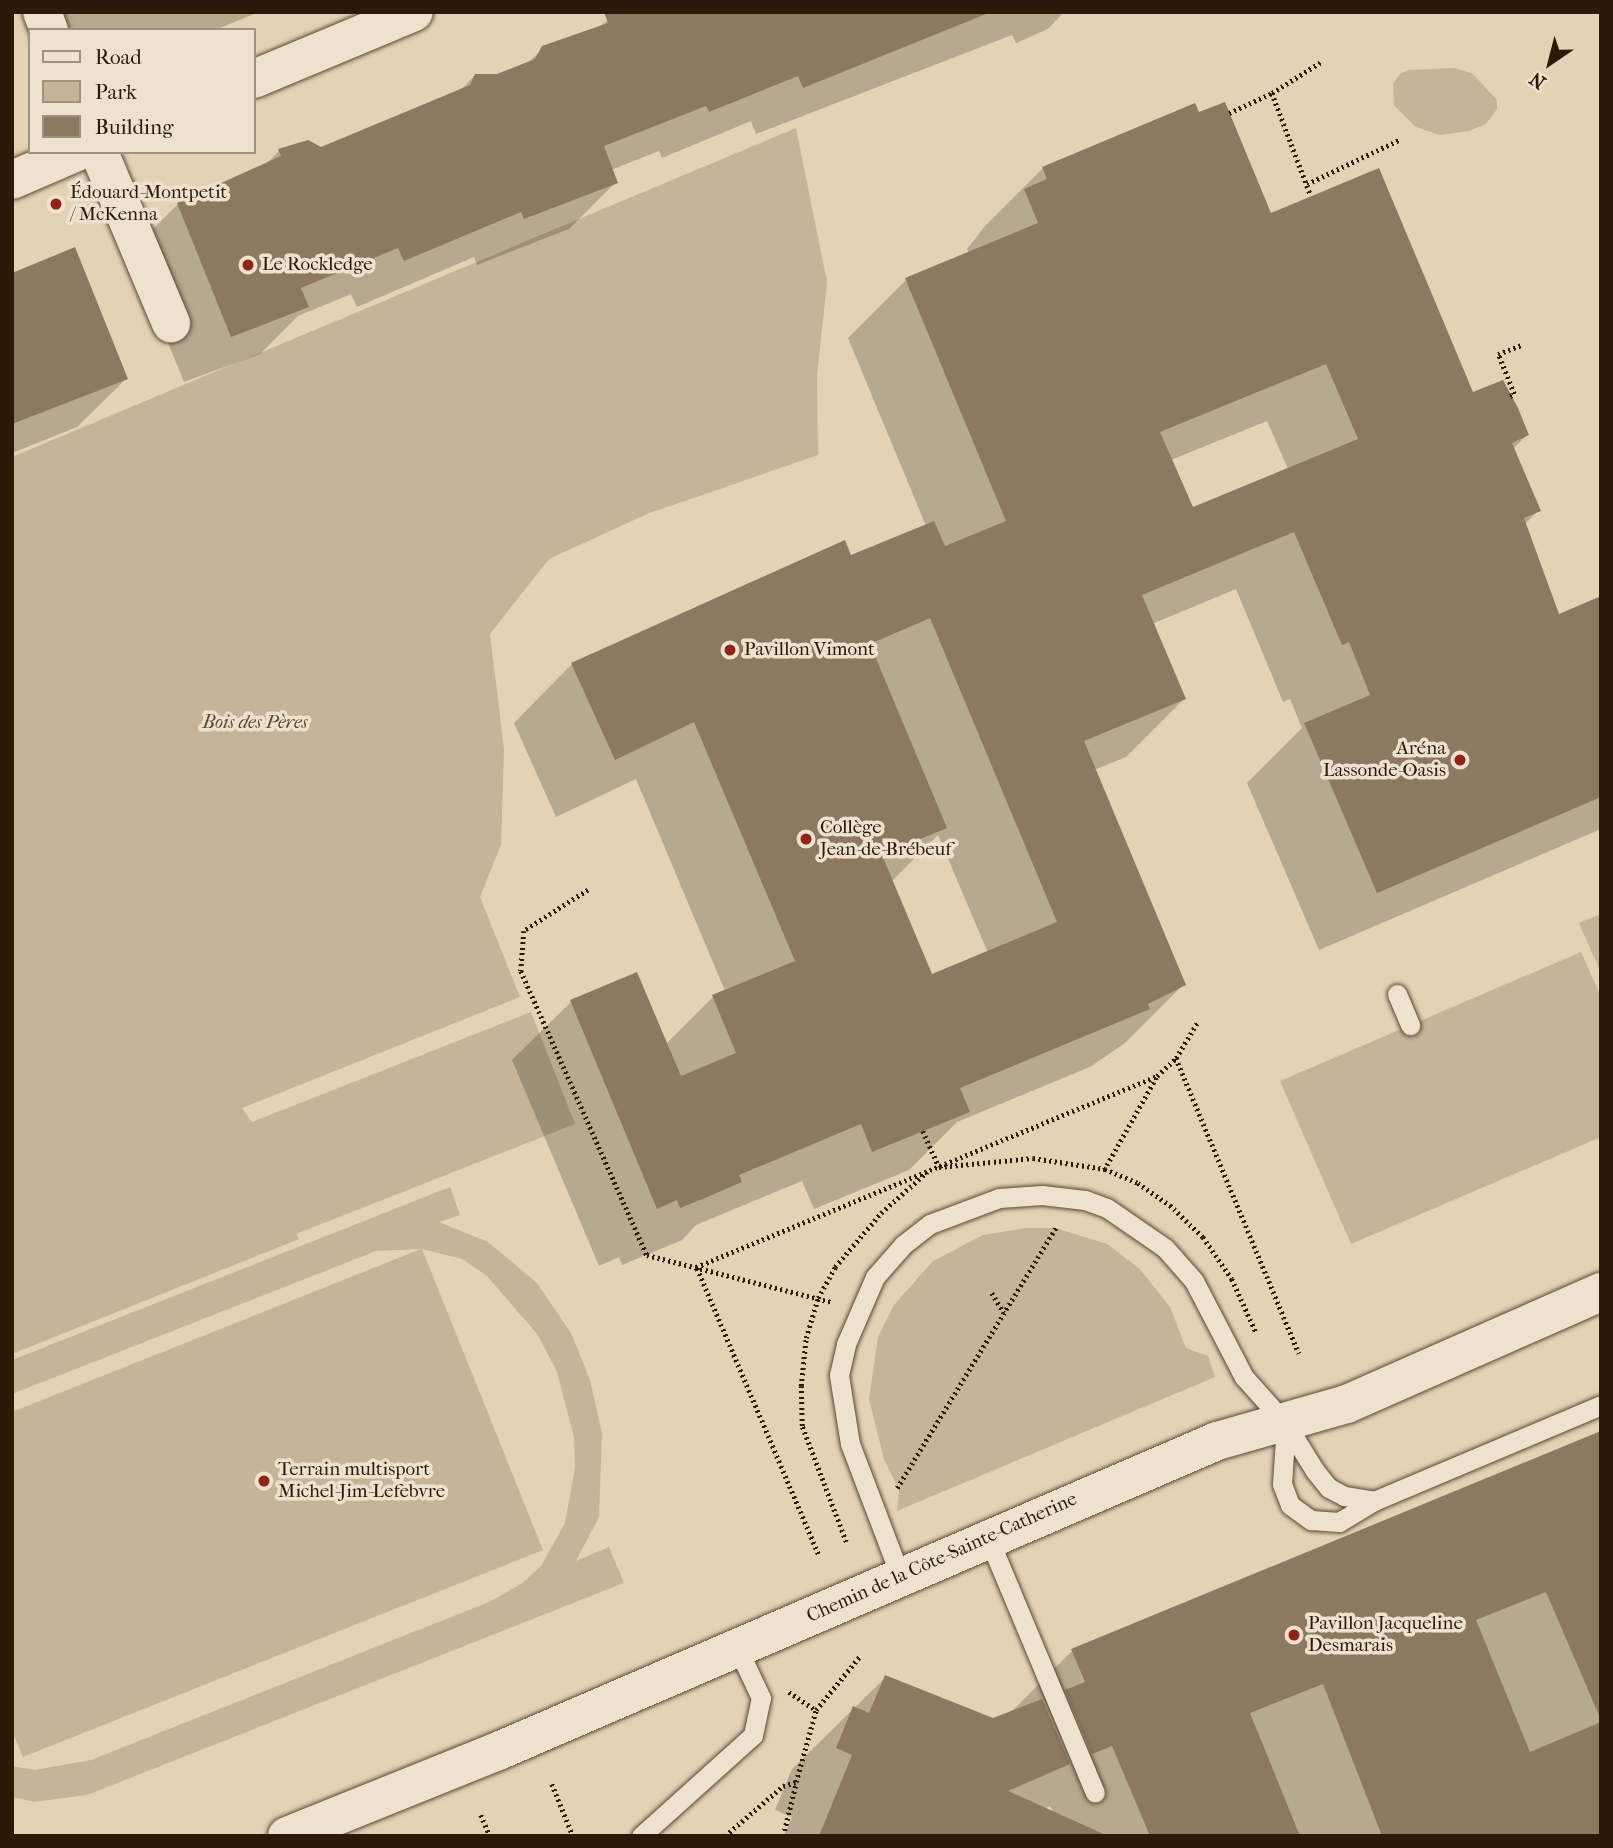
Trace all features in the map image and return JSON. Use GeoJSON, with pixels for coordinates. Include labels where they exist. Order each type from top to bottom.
{"type":"FeatureCollection","features":[{"type":"Feature","properties":{"kind":"main road"},"geometry":{"type":"LineString","coordinates":[[41,12],[48,28]]}},
{"type":"Feature","properties":{"kind":"main road"},"geometry":{"type":"LineString","coordinates":[[256,78],[414,12]]}},
{"type":"Feature","properties":{"kind":"main road"},"geometry":{"type":"LineString","coordinates":[[12,180],[72,154]]}},
{"type":"Feature","properties":{"kind":"main road"},"geometry":{"type":"LineString","coordinates":[[100,154],[171,323]]}},
{"type":"Feature","properties":{"kind":"main road","name":"Chemin de la Côte-Sainte-Catherine"},"geometry":{"type":"LineString","coordinates":[[287,1836],[901,1578],[988,1537],[1217,1441],[1286,1424],[1347,1404],[1601,1292]]}},
{"type":"Feature","properties":{"kind":"lane"},"geometry":{"type":"LineString","coordinates":[[1397,995],[1410,1025]]}},
{"type":"Feature","properties":{"kind":"lane"},"geometry":{"type":"LineString","coordinates":[[901,1578],[850,1444],[839,1375],[857,1311],[875,1277],[930,1224],[999,1198],[1042,1195],[1085,1200],[1130,1222],[1165,1248],[1194,1281],[1244,1377],[1286,1424],[1329,1488],[1344,1496],[1374,1501]]}},
{"type":"Feature","properties":{"kind":"lane"},"geometry":{"type":"LineString","coordinates":[[1286,1424],[1282,1484],[1290,1505],[1311,1520],[1339,1522],[1374,1501],[1601,1405]]}},
{"type":"Feature","properties":{"kind":"lane"},"geometry":{"type":"LineString","coordinates":[[988,1537],[1095,1793]]}},
{"type":"Feature","properties":{"kind":"lane"},"geometry":{"type":"LineString","coordinates":[[641,1836],[753,1735],[761,1698],[737,1647]]}},
{"type":"Feature","properties":{"kind":"path"},"geometry":{"type":"LineString","coordinates":[[1229,113],[1272,93],[1321,62]]}},
{"type":"Feature","properties":{"kind":"path"},"geometry":{"type":"LineString","coordinates":[[1272,93],[1311,196]]}},
{"type":"Feature","properties":{"kind":"path"},"geometry":{"type":"LineString","coordinates":[[1307,184],[1401,139]]}},
{"type":"Feature","properties":{"kind":"path"},"geometry":{"type":"LineString","coordinates":[[1510,396],[1514,394],[1498,354],[1522,345]]}},
{"type":"Feature","properties":{"kind":"path"},"geometry":{"type":"LineString","coordinates":[[588,890],[524,931],[521,971],[647,1255],[818,1298]]}},
{"type":"Feature","properties":{"kind":"path"},"geometry":{"type":"LineString","coordinates":[[1102,1174],[1157,1076],[1176,1058],[1196,1024]]}},
{"type":"Feature","properties":{"kind":"path"},"geometry":{"type":"LineString","coordinates":[[1176,1058],[1299,1353]]}},
{"type":"Feature","properties":{"kind":"path"},"geometry":{"type":"LineString","coordinates":[[696,1267],[939,1167],[987,1143],[1157,1076]]}},
{"type":"Feature","properties":{"kind":"path"},"geometry":{"type":"LineString","coordinates":[[923,1131],[939,1167]]}},
{"type":"Feature","properties":{"kind":"path"},"geometry":{"type":"LineString","coordinates":[[894,1494],[1056,1228]]}},
{"type":"Feature","properties":{"kind":"path"},"geometry":{"type":"LineString","coordinates":[[696,1267],[818,1554]]}},
{"type":"Feature","properties":{"kind":"path"},"geometry":{"type":"LineString","coordinates":[[992,1293],[1004,1313]]}},
{"type":"Feature","properties":{"kind":"path"},"geometry":{"type":"LineString","coordinates":[[783,1836],[816,1710],[860,1656]]}},
{"type":"Feature","properties":{"kind":"path"},"geometry":{"type":"LineString","coordinates":[[785,1686],[816,1710]]}},
{"type":"Feature","properties":{"kind":"path"},"geometry":{"type":"LineString","coordinates":[[725,1836],[783,1786],[796,1782]]}},
{"type":"Feature","properties":{"kind":"path"},"geometry":{"type":"LineString","coordinates":[[552,1784],[573,1836]]}},
{"type":"Feature","properties":{"kind":"path"},"geometry":{"type":"LineString","coordinates":[[481,1815],[490,1836]]}},
{"type":"Feature","properties":{"kind":"green space"},"geometry":{"type":"Polygon","coordinates":[[[1455,68],[1473,74],[1497,100],[1497,109],[1486,124],[1469,131],[1439,135],[1416,127],[1394,105],[1393,84],[1400,74],[1408,70],[1455,68]]]}},
{"type":"Feature","properties":{"kind":"green space","name":"Bois des Pères"},"geometry":{"type":"Polygon","coordinates":[[[796,128],[827,282],[817,376],[818,455],[647,514],[549,559],[490,634],[504,749],[501,845],[480,897],[520,997],[242,1108],[252,1122],[531,1012],[575,1124],[296,1234],[299,1239],[12,1354],[12,457],[796,128]]]}},
{"type":"Feature","properties":{"kind":"green space"},"geometry":{"type":"Polygon","coordinates":[[[1601,914],[1601,973],[1579,923],[1601,914]]]}},
{"type":"Feature","properties":{"kind":"green space"},"geometry":{"type":"Polygon","coordinates":[[[1581,952],[1601,997],[1601,1137],[1351,1244],[1280,1081],[1581,952]]]}},
{"type":"Feature","properties":{"kind":"green space","name":"Terrain multisport Michel-Jim-Lefebvre"},"geometry":{"type":"Polygon","coordinates":[[[450,1187],[460,1215],[439,1222],[488,1242],[537,1283],[571,1333],[590,1380],[602,1433],[599,1517],[576,1561],[609,1547],[624,1583],[87,1795],[34,1802],[12,1797],[12,1766],[35,1770],[91,1760],[489,1602],[521,1584],[541,1566],[565,1523],[575,1468],[574,1437],[557,1372],[538,1335],[487,1276],[462,1259],[422,1249],[543,1550],[23,1757],[12,1731],[12,1412],[421,1249],[376,1251],[12,1394],[12,1360],[450,1187]]]}},
{"type":"Feature","properties":{"kind":"green space"},"geometry":{"type":"Polygon","coordinates":[[[1025,1228],[1056,1228],[1107,1244],[1140,1269],[1170,1307],[1186,1348],[1208,1356],[1215,1377],[897,1511],[899,1490],[884,1459],[869,1399],[878,1337],[894,1305],[933,1261],[983,1235],[1025,1228]]]}},
{"type":"Feature","properties":{"kind":"building"},"geometry":{"type":"Polygon","coordinates":[[[604,12],[986,14],[803,88],[798,76],[709,112],[706,106],[604,146],[618,183],[524,219],[521,212],[404,261],[398,248],[301,288],[309,307],[231,337],[177,203],[281,156],[278,149],[308,140],[321,147],[470,85],[475,74],[497,74],[535,59],[542,46],[608,23],[604,12]]]}},
{"type":"Feature","properties":{"kind":"building"},"geometry":{"type":"Polygon","coordinates":[[[1225,102],[1271,213],[1379,168],[1473,392],[1503,380],[1529,435],[1512,443],[1541,511],[1524,518],[1559,614],[1601,596],[1601,797],[1377,893],[1304,723],[1370,695],[1349,642],[1342,645],[1294,532],[1142,595],[1186,699],[1084,741],[1186,985],[1148,1004],[1150,1009],[960,1088],[970,1112],[872,1152],[861,1124],[739,1175],[742,1182],[705,1198],[680,1208],[677,1200],[657,1209],[570,1000],[637,972],[681,1076],[736,1053],[712,995],[795,961],[694,722],[615,760],[571,663],[845,540],[851,555],[934,521],[945,546],[1006,521],[905,278],[1038,223],[1024,189],[1047,179],[1042,167],[1195,103],[1199,112],[1225,102]],[[1326,364],[1160,432],[1193,507],[1358,439],[1326,364]],[[930,618],[870,644],[947,828],[882,855],[932,974],[1057,922],[930,618]]]}},
{"type":"Feature","properties":{"kind":"building"},"geometry":{"type":"Polygon","coordinates":[[[75,247],[128,379],[12,424],[12,273],[75,247]]]}},
{"type":"Feature","properties":{"kind":"building","name":"Pavillon Jacqueline Desmarais"},"geometry":{"type":"Polygon","coordinates":[[[1601,1431],[1601,1720],[1546,1592],[1476,1620],[1530,1752],[1601,1722],[1601,1836],[1382,1836],[1323,1684],[1250,1713],[1300,1836],[1150,1836],[1112,1746],[1092,1754],[1065,1690],[1085,1682],[1071,1649],[1601,1431]]]}},
{"type":"Feature","properties":{"kind":"building"},"geometry":{"type":"Polygon","coordinates":[[[885,1675],[993,1718],[1042,1699],[1070,1764],[1008,1791],[1108,1836],[819,1836],[852,1755],[836,1748],[853,1706],[869,1713],[885,1675]]]}},
{"type":"Feature","properties":{"kind":"place","name":"Édouard-Montpetit / McKenna"},"geometry":{"type":"Point","coordinates":[56,204]}},
{"type":"Feature","properties":{"kind":"place","name":"Le Rockledge"},"geometry":{"type":"Point","coordinates":[248,265]}},
{"type":"Feature","properties":{"kind":"place","name":"Pavillon Vimont"},"geometry":{"type":"Point","coordinates":[730,650]}},
{"type":"Feature","properties":{"kind":"place","name":"Aréna Lassonde-Oasis"},"geometry":{"type":"Point","coordinates":[1460,760]}},
{"type":"Feature","properties":{"kind":"place","name":"Collège Jean-de-Brébeuf"},"geometry":{"type":"Point","coordinates":[806,839]}},
{"type":"Feature","properties":{"kind":"place","name":"Terrain multisport Michel-Jim-Lefebvre"},"geometry":{"type":"Point","coordinates":[264,1481]}},
{"type":"Feature","properties":{"kind":"place","name":"Pavillon Jacqueline Desmarais"},"geometry":{"type":"Point","coordinates":[1294,1635]}}]}
